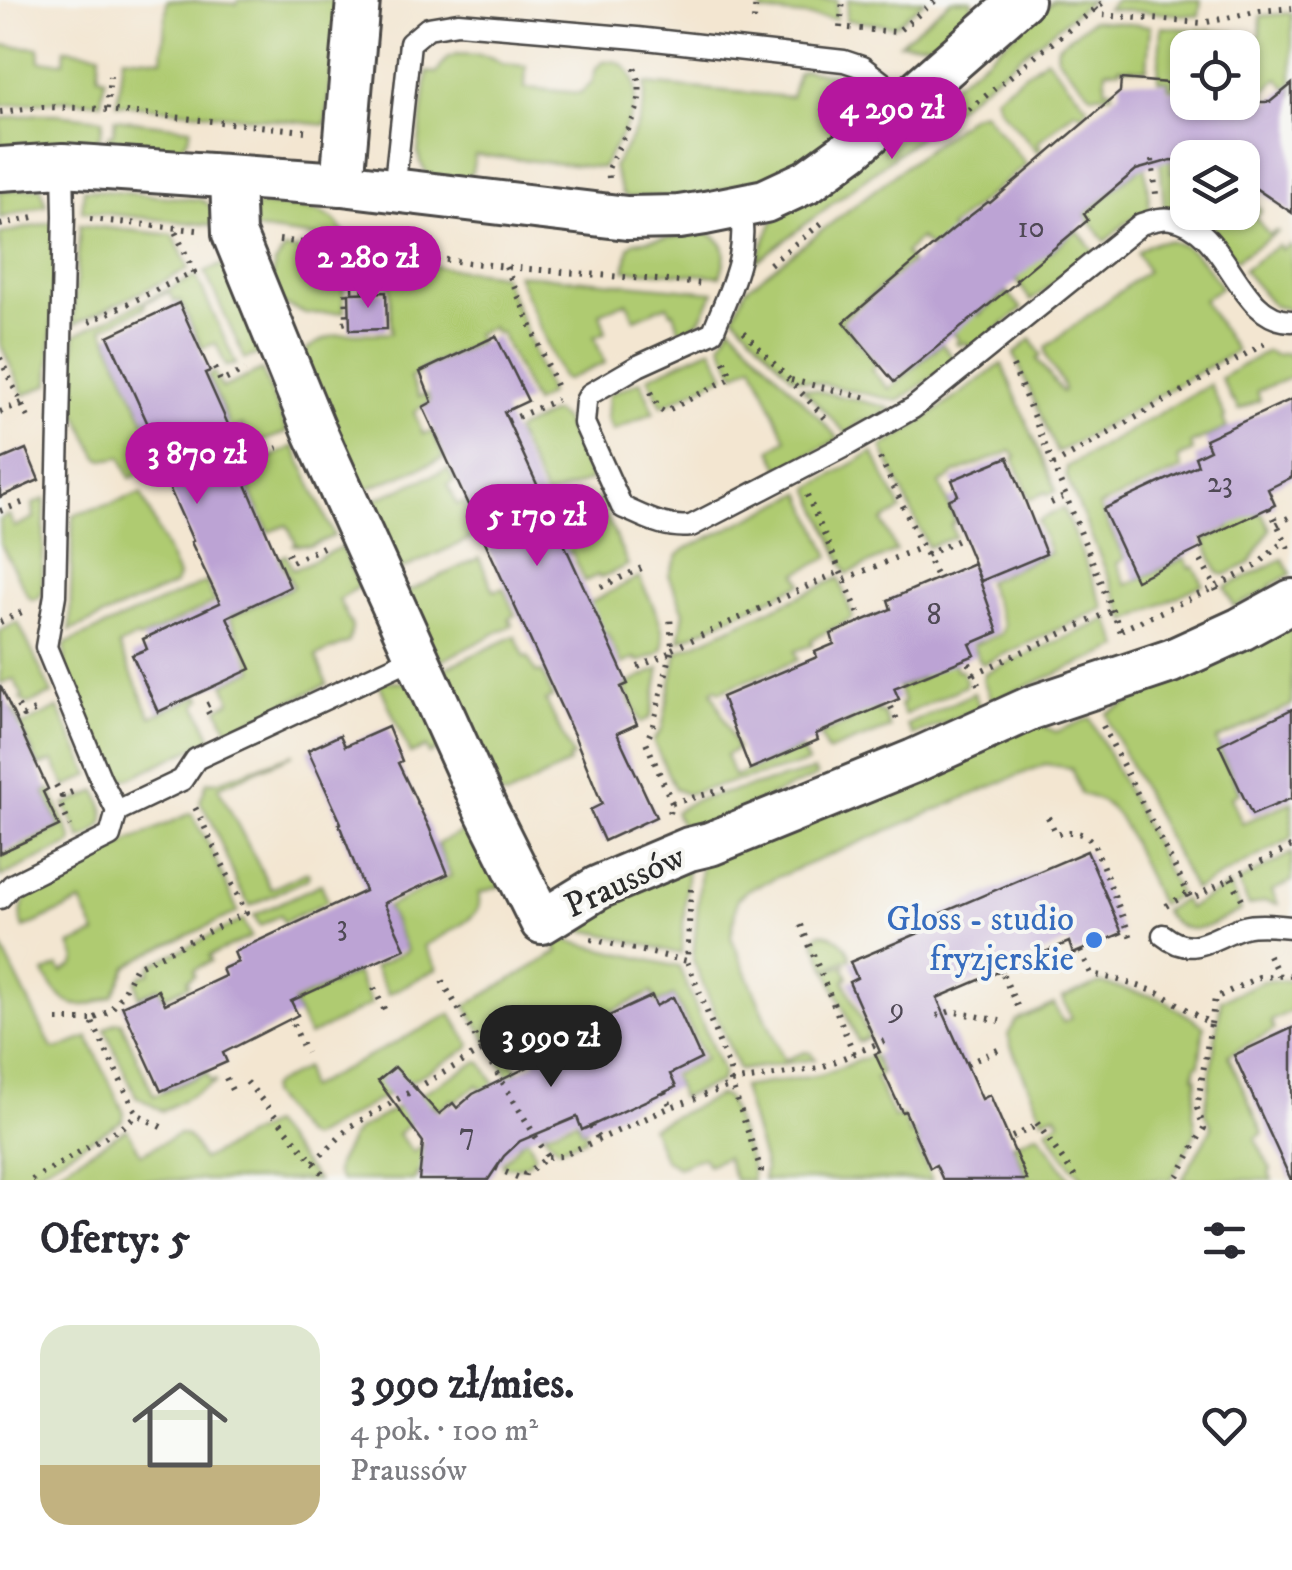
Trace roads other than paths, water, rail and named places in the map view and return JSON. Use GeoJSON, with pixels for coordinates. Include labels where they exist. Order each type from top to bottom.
{"type":"FeatureCollection","features":[{"type":"Feature","properties":{"kind":"street"},"geometry":{"type":"LineString","coordinates":[[342,184],[358,0]]}},
{"type":"Feature","properties":{"kind":"street"},"geometry":{"type":"LineString","coordinates":[[0,169],[64,165],[342,184],[613,217],[679,217],[765,201],[808,181],[852,149],[1022,0]]}},
{"type":"Feature","properties":{"kind":"street","name":"Praussów"},"geometry":{"type":"LineString","coordinates":[[232,177],[234,234],[315,432],[486,810],[542,922],[599,887],[671,856],[710,844],[914,761],[1031,708],[1171,661],[1292,601]]}},
{"type":"Feature","properties":{"kind":"lane"},"geometry":{"type":"LineString","coordinates":[[394,191],[410,43],[428,28],[458,23],[844,61],[862,67],[906,101]]}},
{"type":"Feature","properties":{"kind":"lane"},"geometry":{"type":"LineString","coordinates":[[0,898],[12,885],[110,836],[117,811],[46,648],[55,595],[64,165]]}},
{"type":"Feature","properties":{"kind":"lane"},"geometry":{"type":"LineString","coordinates":[[740,206],[744,229],[742,257],[712,332],[638,366],[590,394],[584,407],[584,422],[622,507],[656,523],[691,526],[913,408],[1134,227],[1151,220],[1175,219],[1194,229],[1218,252],[1260,309],[1287,321]]}},
{"type":"Feature","properties":{"kind":"lane"},"geometry":{"type":"LineString","coordinates":[[117,811],[182,780],[196,759],[417,656]]}},
{"type":"Feature","properties":{"kind":"lane"},"geometry":{"type":"LineString","coordinates":[[1163,935],[1175,943],[1191,946],[1245,927],[1292,928]]}},
{"type":"Feature","properties":{"kind":"place","name":"Gloss - studio fryzjerskie"},"geometry":{"type":"Point","coordinates":[1094,940]}}]}
